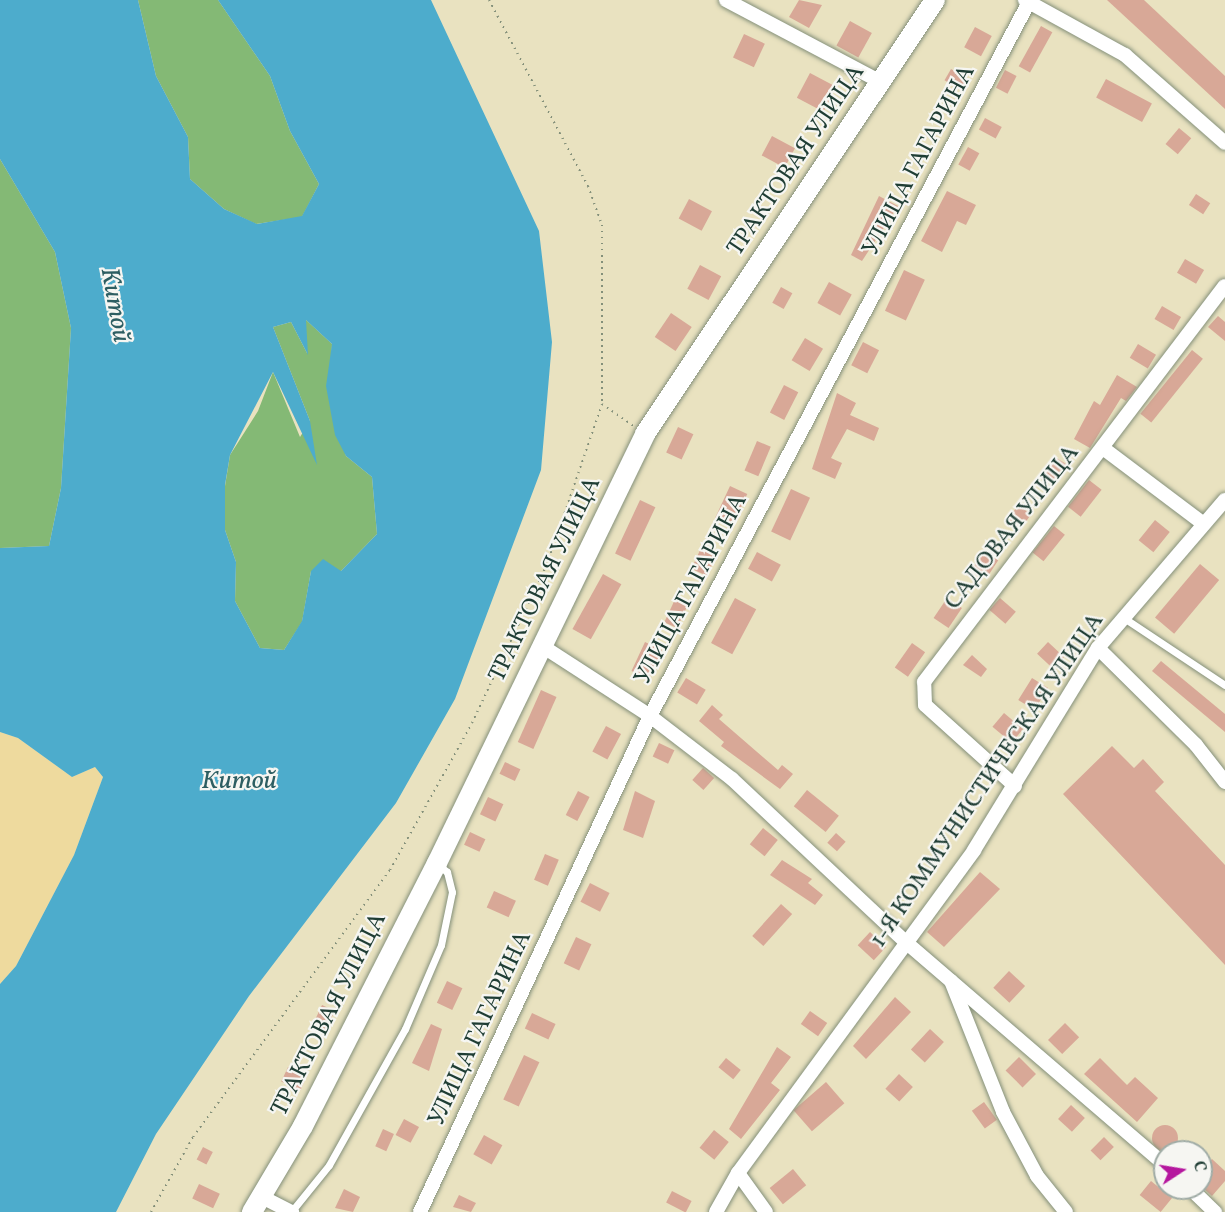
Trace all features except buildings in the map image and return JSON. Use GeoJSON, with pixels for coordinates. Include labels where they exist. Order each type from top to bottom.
{"type":"FeatureCollection","features":[{"type":"Feature","properties":{"kind":"street"},"geometry":{"type":"LineString","coordinates":[[726,0],[881,82]]}},
{"type":"Feature","properties":{"kind":"street","name":"ТРАКТОВАЯ УЛИЦА"},"geometry":{"type":"LineString","coordinates":[[257,1204],[436,863],[645,434],[935,0]]}},
{"type":"Feature","properties":{"kind":"street"},"geometry":{"type":"LineString","coordinates":[[1027,1],[1125,55],[1225,143]]}},
{"type":"Feature","properties":{"kind":"street","name":"УЛИЦА ГАГАРИНА"},"geometry":{"type":"LineString","coordinates":[[420,1212],[650,716],[1027,1]]}},
{"type":"Feature","properties":{"kind":"street","name":"САДОВАЯ УЛИЦА"},"geometry":{"type":"LineString","coordinates":[[1015,786],[925,705],[924,682],[1225,286]]}},
{"type":"Feature","properties":{"kind":"street"},"geometry":{"type":"LineString","coordinates":[[1103,448],[1204,524]]}},
{"type":"Feature","properties":{"kind":"street","name":"1-Я КОММУНИСТИЧЕСКАЯ УЛИЦА"},"geometry":{"type":"LineString","coordinates":[[716,1212],[738,1173],[908,944],[1015,786],[1098,648],[1225,500]]}},
{"type":"Feature","properties":{"kind":"street"},"geometry":{"type":"LineString","coordinates":[[542,646],[650,716],[732,779],[908,944],[1153,1155]]}},
{"type":"Feature","properties":{"kind":"street"},"geometry":{"type":"LineString","coordinates":[[1098,648],[1225,782]]}},
{"type":"Feature","properties":{"kind":"street"},"geometry":{"type":"LineString","coordinates":[[950,980],[1003,1112],[1037,1176],[1066,1212]]}},
{"type":"Feature","properties":{"kind":"street"},"geometry":{"type":"LineString","coordinates":[[738,1173],[766,1212]]}},
{"type":"Feature","properties":{"kind":"street"},"geometry":{"type":"LineString","coordinates":[[1202,1200],[1215,1212]]}},
{"type":"Feature","properties":{"kind":"street"},"geometry":{"type":"LineString","coordinates":[[257,1204],[291,1212]]}},
{"type":"Feature","properties":{"kind":"lane"},"geometry":{"type":"LineString","coordinates":[[1124,618],[1225,686]]}},
{"type":"Feature","properties":{"kind":"lane"},"geometry":{"type":"LineString","coordinates":[[291,1212],[329,1165],[405,1029],[428,977],[452,892],[447,872],[436,863]]}},
{"type":"Feature","properties":{"kind":"path"},"geometry":{"type":"LineString","coordinates":[[152,1212],[193,1137],[390,870],[472,723],[547,564],[602,404],[602,225],[588,186],[489,0]]}},
{"type":"Feature","properties":{"kind":"path"},"geometry":{"type":"LineString","coordinates":[[602,404],[645,434]]}},
{"type":"Feature","properties":{"kind":"green space"},"geometry":{"type":"Polygon","coordinates":[[[138,0],[218,0],[270,76],[290,131],[319,184],[302,217],[256,224],[224,209],[190,179],[188,137],[156,76],[138,0]]]}},
{"type":"Feature","properties":{"kind":"green space"},"geometry":{"type":"Polygon","coordinates":[[[0,159],[55,252],[71,328],[61,488],[49,546],[0,548],[0,159]]]}},
{"type":"Feature","properties":{"kind":"green space"},"geometry":{"type":"Polygon","coordinates":[[[305,319],[332,344],[330,403],[346,456],[372,477],[377,534],[341,571],[311,571],[302,622],[284,650],[260,648],[235,601],[236,562],[225,530],[225,486],[230,455],[258,411],[273,372],[300,437],[310,421],[273,327],[291,322],[307,353],[305,319]]]}},
{"type":"Feature","properties":{"kind":"sand"},"geometry":{"type":"Polygon","coordinates":[[[0,732],[18,738],[72,777],[95,767],[103,777],[74,855],[16,966],[0,984],[0,732]]]}},
{"type":"Feature","properties":{"kind":"water","name":"Китой"},"geometry":{"type":"Polygon","coordinates":[[[0,0],[138,0],[156,76],[188,137],[190,179],[224,209],[257,224],[302,216],[319,184],[290,131],[270,76],[218,0],[431,0],[539,231],[552,342],[541,470],[455,699],[396,803],[249,996],[156,1134],[116,1212],[0,1212],[0,984],[16,966],[74,855],[103,777],[95,767],[72,777],[18,738],[0,732],[0,548],[49,546],[61,488],[71,328],[55,252],[0,159],[0,0]],[[306,320],[308,355],[291,322],[273,327],[310,421],[317,465],[273,372],[230,455],[225,485],[225,530],[236,562],[235,601],[260,648],[284,650],[302,621],[311,571],[323,559],[341,571],[377,534],[372,477],[346,456],[335,435],[326,386],[332,344],[306,320]]]}}]}
